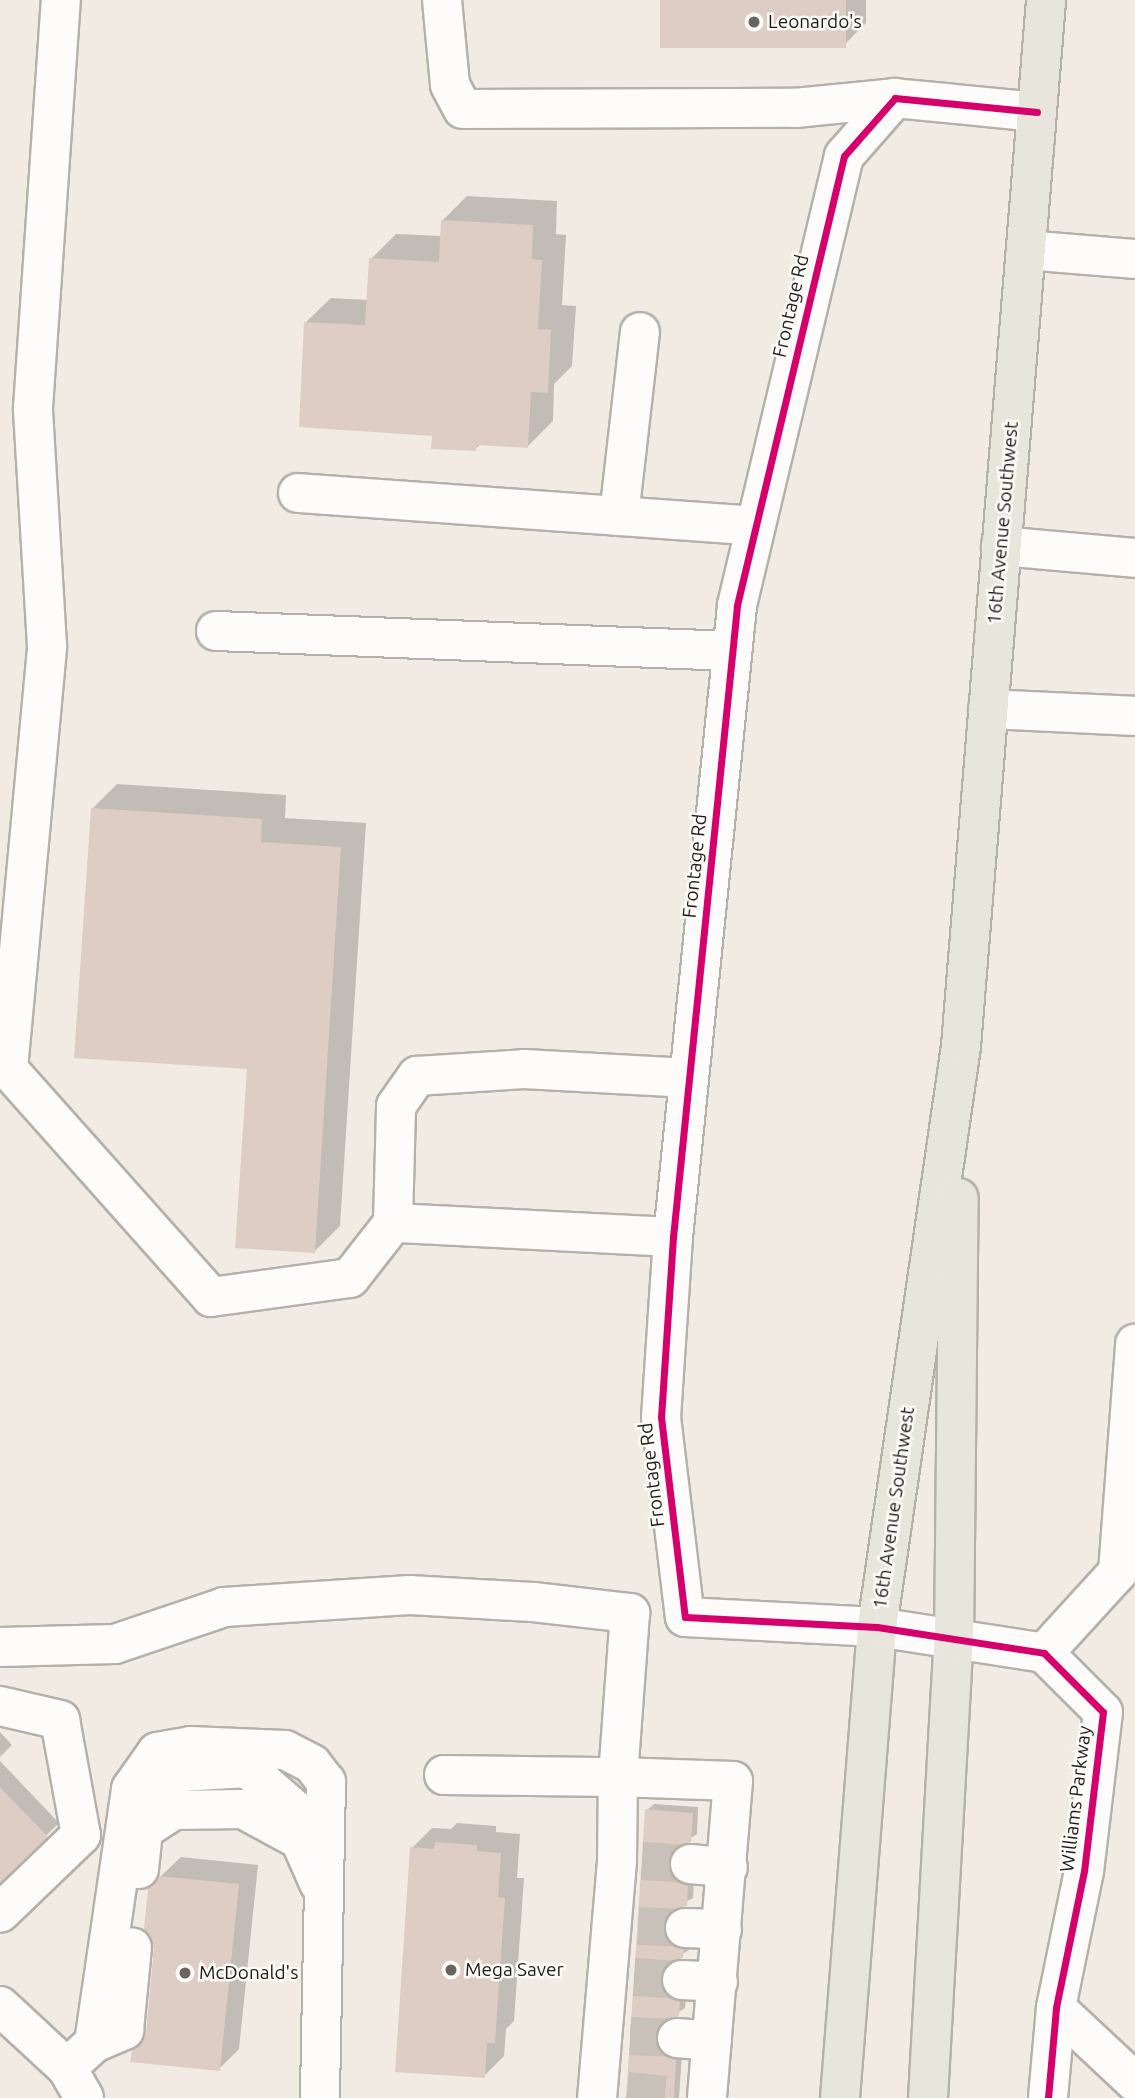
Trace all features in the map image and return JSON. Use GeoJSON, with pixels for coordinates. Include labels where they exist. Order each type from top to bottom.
{"type":"FeatureCollection","features":[{"type":"Feature","properties":{"kind":"main road","name":"16th Avenue Southwest"},"geometry":{"type":"LineString","coordinates":[[840,2098],[877,1627],[961,1046],[1046,0]]}},
{"type":"Feature","properties":{"kind":"main road","name":"16th Avenue Southwest"},"geometry":{"type":"LineString","coordinates":[[928,2098],[954,1640],[961,1046]]}},
{"type":"Feature","properties":{"kind":"street"},"geometry":{"type":"LineString","coordinates":[[61,0],[33,408],[47,646],[4,1064],[211,1297],[350,1278],[393,1223],[396,1107],[416,1076],[524,1069],[689,1078]]}},
{"type":"Feature","properties":{"kind":"street"},"geometry":{"type":"LineString","coordinates":[[442,0],[450,85],[463,108],[795,108],[895,98],[1037,112]]}},
{"type":"Feature","properties":{"kind":"street","name":"Frontage Rd"},"geometry":{"type":"LineString","coordinates":[[685,1617],[661,1417],[673,1237],[737,606],[844,156],[895,98]]}},
{"type":"Feature","properties":{"kind":"street"},"geometry":{"type":"LineString","coordinates":[[1026,250],[1135,259]]}},
{"type":"Feature","properties":{"kind":"street"},"geometry":{"type":"LineString","coordinates":[[619,516],[639,332]]}},
{"type":"Feature","properties":{"kind":"street"},"geometry":{"type":"LineString","coordinates":[[298,493],[755,526]]}},
{"type":"Feature","properties":{"kind":"street"},"geometry":{"type":"LineString","coordinates":[[1001,546],[1135,558]]}},
{"type":"Feature","properties":{"kind":"street"},"geometry":{"type":"LineString","coordinates":[[216,631],[732,651]]}},
{"type":"Feature","properties":{"kind":"street"},"geometry":{"type":"LineString","coordinates":[[988,709],[1135,716]]}},
{"type":"Feature","properties":{"kind":"street"},"geometry":{"type":"LineString","coordinates":[[393,1223],[673,1237]]}},
{"type":"Feature","properties":{"kind":"street"},"geometry":{"type":"LineString","coordinates":[[0,1647],[115,1644],[224,1607],[410,1595],[533,1602],[685,1617],[877,1627],[1044,1653],[1118,1572],[1135,1344]]}},
{"type":"Feature","properties":{"kind":"street"},"geometry":{"type":"LineString","coordinates":[[607,2093],[616,2035],[629,1861],[618,1777],[630,1613]]}},
{"type":"Feature","properties":{"kind":"street","name":"Williams Parkway"},"geometry":{"type":"LineString","coordinates":[[1044,1653],[1119,1711],[1056,2008],[1048,2098]]}},
{"type":"Feature","properties":{"kind":"street"},"geometry":{"type":"LineString","coordinates":[[0,1706],[60,1720],[81,1835],[0,1912]]}},
{"type":"Feature","properties":{"kind":"street"},"geometry":{"type":"LineString","coordinates":[[0,2006],[76,2083],[94,2043],[131,1789],[157,1752],[190,1746],[285,1749],[312,1764],[326,1783],[321,1889],[320,2098]]}},
{"type":"Feature","properties":{"kind":"street"},"geometry":{"type":"LineString","coordinates":[[444,1775],[618,1777],[733,1782],[729,1867],[704,1929],[695,2040],[696,2097]]}},
{"type":"Feature","properties":{"kind":"street"},"geometry":{"type":"LineString","coordinates":[[94,2043],[124,2029],[143,1830],[174,1810],[243,1809],[300,1840],[321,1889]]}},
{"type":"Feature","properties":{"kind":"street"},"geometry":{"type":"LineString","coordinates":[[690,1864],[729,1867]]}},
{"type":"Feature","properties":{"kind":"street"},"geometry":{"type":"LineString","coordinates":[[1056,2008],[1135,2082]]}},
{"type":"Feature","properties":{"kind":"building","name":"Leonardo's"},"geometry":{"type":"Polygon","coordinates":[[[660,0],[846,0],[846,48],[660,48],[660,0]]]}},
{"type":"Feature","properties":{"kind":"building"},"geometry":{"type":"Polygon","coordinates":[[[441,220],[533,225],[532,259],[542,260],[538,329],[551,330],[548,393],[531,392],[528,448],[477,445],[476,451],[431,449],[432,436],[299,427],[304,322],[365,325],[369,258],[439,262],[441,220]]]}},
{"type":"Feature","properties":{"kind":"building"},"geometry":{"type":"Polygon","coordinates":[[[91,808],[262,819],[261,842],[341,847],[315,1253],[235,1248],[247,1069],[74,1058],[91,808]]]}},
{"type":"Feature","properties":{"kind":"building"},"geometry":{"type":"Polygon","coordinates":[[[0,1787],[48,1837],[0,1883],[0,1787]]]}},
{"type":"Feature","properties":{"kind":"building"},"geometry":{"type":"Polygon","coordinates":[[[645,1809],[693,1813],[691,1842],[672,1851],[668,1863],[677,1882],[688,1886],[687,1906],[674,1909],[663,1927],[666,1939],[684,1950],[683,1958],[672,1961],[660,1978],[663,1990],[680,2002],[679,2016],[660,2025],[655,2037],[664,2055],[676,2060],[674,2098],[626,2098],[645,1809]]]}},
{"type":"Feature","properties":{"kind":"building","name":"Mega Saver"},"geometry":{"type":"Polygon","coordinates":[[[435,1842],[477,1845],[477,1851],[501,1853],[498,1897],[505,1898],[495,2043],[487,2043],[485,2078],[395,2072],[410,1847],[434,1849],[435,1842]]]}},
{"type":"Feature","properties":{"kind":"building","name":"McDonald's"},"geometry":{"type":"Polygon","coordinates":[[[159,1876],[239,1884],[220,2071],[130,2062],[132,2051],[146,2032],[154,1949],[144,1929],[148,1889],[159,1876]]]}},
{"type":"Feature","properties":{"kind":"tunnel"},"geometry":{"type":"LineString","coordinates":[[642,1861],[690,1864]]}},
{"type":"Feature","properties":{"kind":"tunnel"},"geometry":{"type":"LineString","coordinates":[[638,1926],[685,1928]]}},
{"type":"Feature","properties":{"kind":"tunnel"},"geometry":{"type":"LineString","coordinates":[[634,1977],[682,1980]]}},
{"type":"Feature","properties":{"kind":"tunnel"},"geometry":{"type":"LineString","coordinates":[[630,2036],[677,2038]]}},
{"type":"Feature","properties":{"kind":"tunnel"},"geometry":{"type":"LineString","coordinates":[[627,2091],[674,2096]]}},
{"type":"Feature","properties":{"kind":"cycle path"},"geometry":{"type":"LineString","coordinates":[[1037,112],[895,98],[844,156],[737,606],[673,1237],[661,1417],[685,1617],[877,1627],[1044,1653],[1103,1712],[1084,1871],[1056,2008],[1048,2098]]}},
{"type":"Feature","properties":{"kind":"place","name":"Leonardo's"},"geometry":{"type":"Point","coordinates":[754,22]}},
{"type":"Feature","properties":{"kind":"place","name":"Mega Saver"},"geometry":{"type":"Point","coordinates":[451,1970]}},
{"type":"Feature","properties":{"kind":"place","name":"McDonald's"},"geometry":{"type":"Point","coordinates":[185,1973]}}]}
